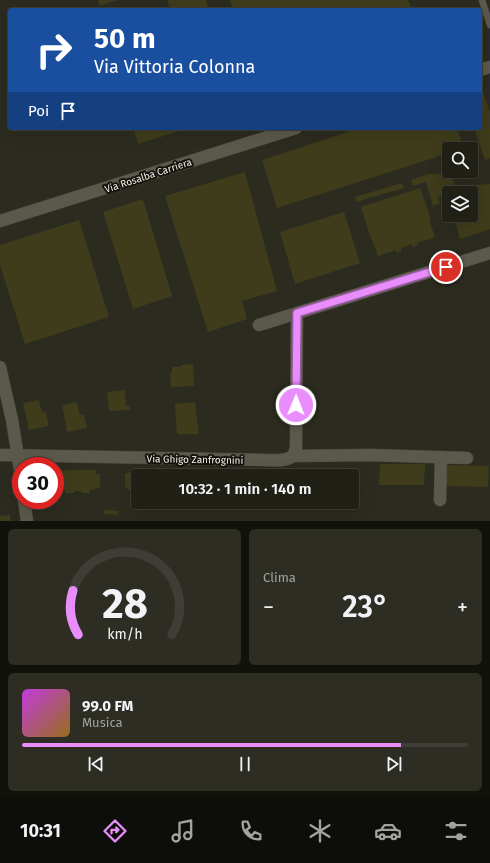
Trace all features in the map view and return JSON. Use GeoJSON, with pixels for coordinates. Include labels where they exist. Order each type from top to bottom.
{"type":"FeatureCollection","features":[{"type":"Feature","properties":{"kind":"street","name":"Via Rosalba Carriera"},"geometry":{"type":"LineString","coordinates":[[0,221],[290,130]]}},
{"type":"Feature","properties":{"kind":"street"},"geometry":{"type":"LineString","coordinates":[[260,325],[490,253]]}},
{"type":"Feature","properties":{"kind":"street"},"geometry":{"type":"LineString","coordinates":[[293,456],[296,448],[297,313]]}},
{"type":"Feature","properties":{"kind":"street"},"geometry":{"type":"LineString","coordinates":[[0,367],[12,420],[18,456]]}},
{"type":"Feature","properties":{"kind":"street","name":"Via Ghigo Zanfrognini"},"geometry":{"type":"LineString","coordinates":[[0,456],[264,460],[285,460],[293,456],[370,455],[467,458]]}},
{"type":"Feature","properties":{"kind":"street"},"geometry":{"type":"LineString","coordinates":[[440,500],[441,457]]}},
{"type":"Feature","properties":{"kind":"street"},"geometry":{"type":"LineString","coordinates":[[25,509],[27,521]]}},
{"type":"Feature","properties":{"kind":"lane"},"geometry":{"type":"LineString","coordinates":[[482,0],[490,26]]}},
{"type":"Feature","properties":{"kind":"building"},"geometry":{"type":"Polygon","coordinates":[[[98,0],[117,0],[100,6],[98,0]]]}},
{"type":"Feature","properties":{"kind":"building"},"geometry":{"type":"Polygon","coordinates":[[[167,0],[206,0],[208,8],[170,8],[167,0]]]}},
{"type":"Feature","properties":{"kind":"building"},"geometry":{"type":"Polygon","coordinates":[[[230,0],[408,0],[411,8],[232,8],[230,0]]]}},
{"type":"Feature","properties":{"kind":"building"},"geometry":{"type":"Polygon","coordinates":[[[482,89],[490,113],[490,158],[485,160],[475,130],[482,130],[482,89]]]}},
{"type":"Feature","properties":{"kind":"building"},"geometry":{"type":"Polygon","coordinates":[[[134,130],[183,130],[138,144],[134,130]]]}},
{"type":"Feature","properties":{"kind":"building"},"geometry":{"type":"Polygon","coordinates":[[[354,130],[458,130],[462,142],[442,142],[442,155],[277,208],[262,160],[354,130]]]}},
{"type":"Feature","properties":{"kind":"building"},"geometry":{"type":"Polygon","coordinates":[[[245,172],[277,291],[242,301],[247,319],[208,332],[165,196],[245,172]]]}},
{"type":"Feature","properties":{"kind":"building"},"geometry":{"type":"Polygon","coordinates":[[[429,174],[442,174],[442,178],[452,178],[455,186],[442,186],[442,196],[438,197],[440,204],[433,206],[426,182],[413,186],[411,180],[429,174]]]}},
{"type":"Feature","properties":{"kind":"building"},"geometry":{"type":"Polygon","coordinates":[[[402,183],[404,188],[356,202],[355,197],[402,183]]]}},
{"type":"Feature","properties":{"kind":"building"},"geometry":{"type":"Polygon","coordinates":[[[490,184],[490,229],[460,239],[455,222],[478,222],[478,186],[468,186],[490,184]]]}},
{"type":"Feature","properties":{"kind":"building"},"geometry":{"type":"Polygon","coordinates":[[[420,188],[431,219],[429,220],[435,237],[417,243],[418,245],[413,247],[412,244],[401,248],[401,251],[396,253],[396,250],[378,256],[361,207],[420,188]]]}},
{"type":"Feature","properties":{"kind":"building"},"geometry":{"type":"Polygon","coordinates":[[[143,199],[172,296],[133,309],[103,212],[143,199]]]}},
{"type":"Feature","properties":{"kind":"building"},"geometry":{"type":"Polygon","coordinates":[[[344,212],[360,263],[295,284],[280,232],[344,212]]]}},
{"type":"Feature","properties":{"kind":"building"},"geometry":{"type":"Polygon","coordinates":[[[79,220],[109,317],[25,344],[0,265],[0,245],[79,220]]]}},
{"type":"Feature","properties":{"kind":"building"},"geometry":{"type":"Polygon","coordinates":[[[193,364],[194,386],[171,387],[170,373],[172,373],[172,367],[181,367],[181,365],[193,364]]]}},
{"type":"Feature","properties":{"kind":"building"},"geometry":{"type":"Polygon","coordinates":[[[125,390],[126,406],[130,405],[130,410],[109,411],[107,392],[125,390]]]}},
{"type":"Feature","properties":{"kind":"building"},"geometry":{"type":"Polygon","coordinates":[[[39,400],[42,413],[46,412],[49,426],[29,430],[23,403],[39,400]]]}},
{"type":"Feature","properties":{"kind":"building"},"geometry":{"type":"Polygon","coordinates":[[[77,402],[80,415],[84,414],[87,428],[67,432],[62,405],[77,402]]]}},
{"type":"Feature","properties":{"kind":"building"},"geometry":{"type":"Polygon","coordinates":[[[195,402],[199,434],[177,434],[175,404],[195,402]]]}},
{"type":"Feature","properties":{"kind":"building"},"geometry":{"type":"Polygon","coordinates":[[[380,464],[425,464],[424,485],[379,485],[380,464]]]}},
{"type":"Feature","properties":{"kind":"building"},"geometry":{"type":"Polygon","coordinates":[[[444,465],[489,466],[488,487],[443,486],[444,465]]]}},
{"type":"Feature","properties":{"kind":"building"},"geometry":{"type":"Polygon","coordinates":[[[64,470],[96,470],[96,474],[100,474],[100,488],[90,490],[90,493],[74,491],[74,493],[65,493],[64,470]]]}},
{"type":"Feature","properties":{"kind":"building"},"geometry":{"type":"Polygon","coordinates":[[[125,473],[131,473],[131,490],[125,487],[125,473]]]}},
{"type":"Feature","properties":{"kind":"building"},"geometry":{"type":"Polygon","coordinates":[[[104,510],[119,511],[118,515],[104,514],[104,510]]]}},
{"type":"Feature","properties":{"kind":"building"},"geometry":{"type":"Polygon","coordinates":[[[10,515],[10,521],[0,521],[0,516],[10,515]]]}},
{"type":"Feature","properties":{"kind":"route"},"geometry":{"type":"LineString","coordinates":[[296,405],[297,313],[446,267]]}}]}
